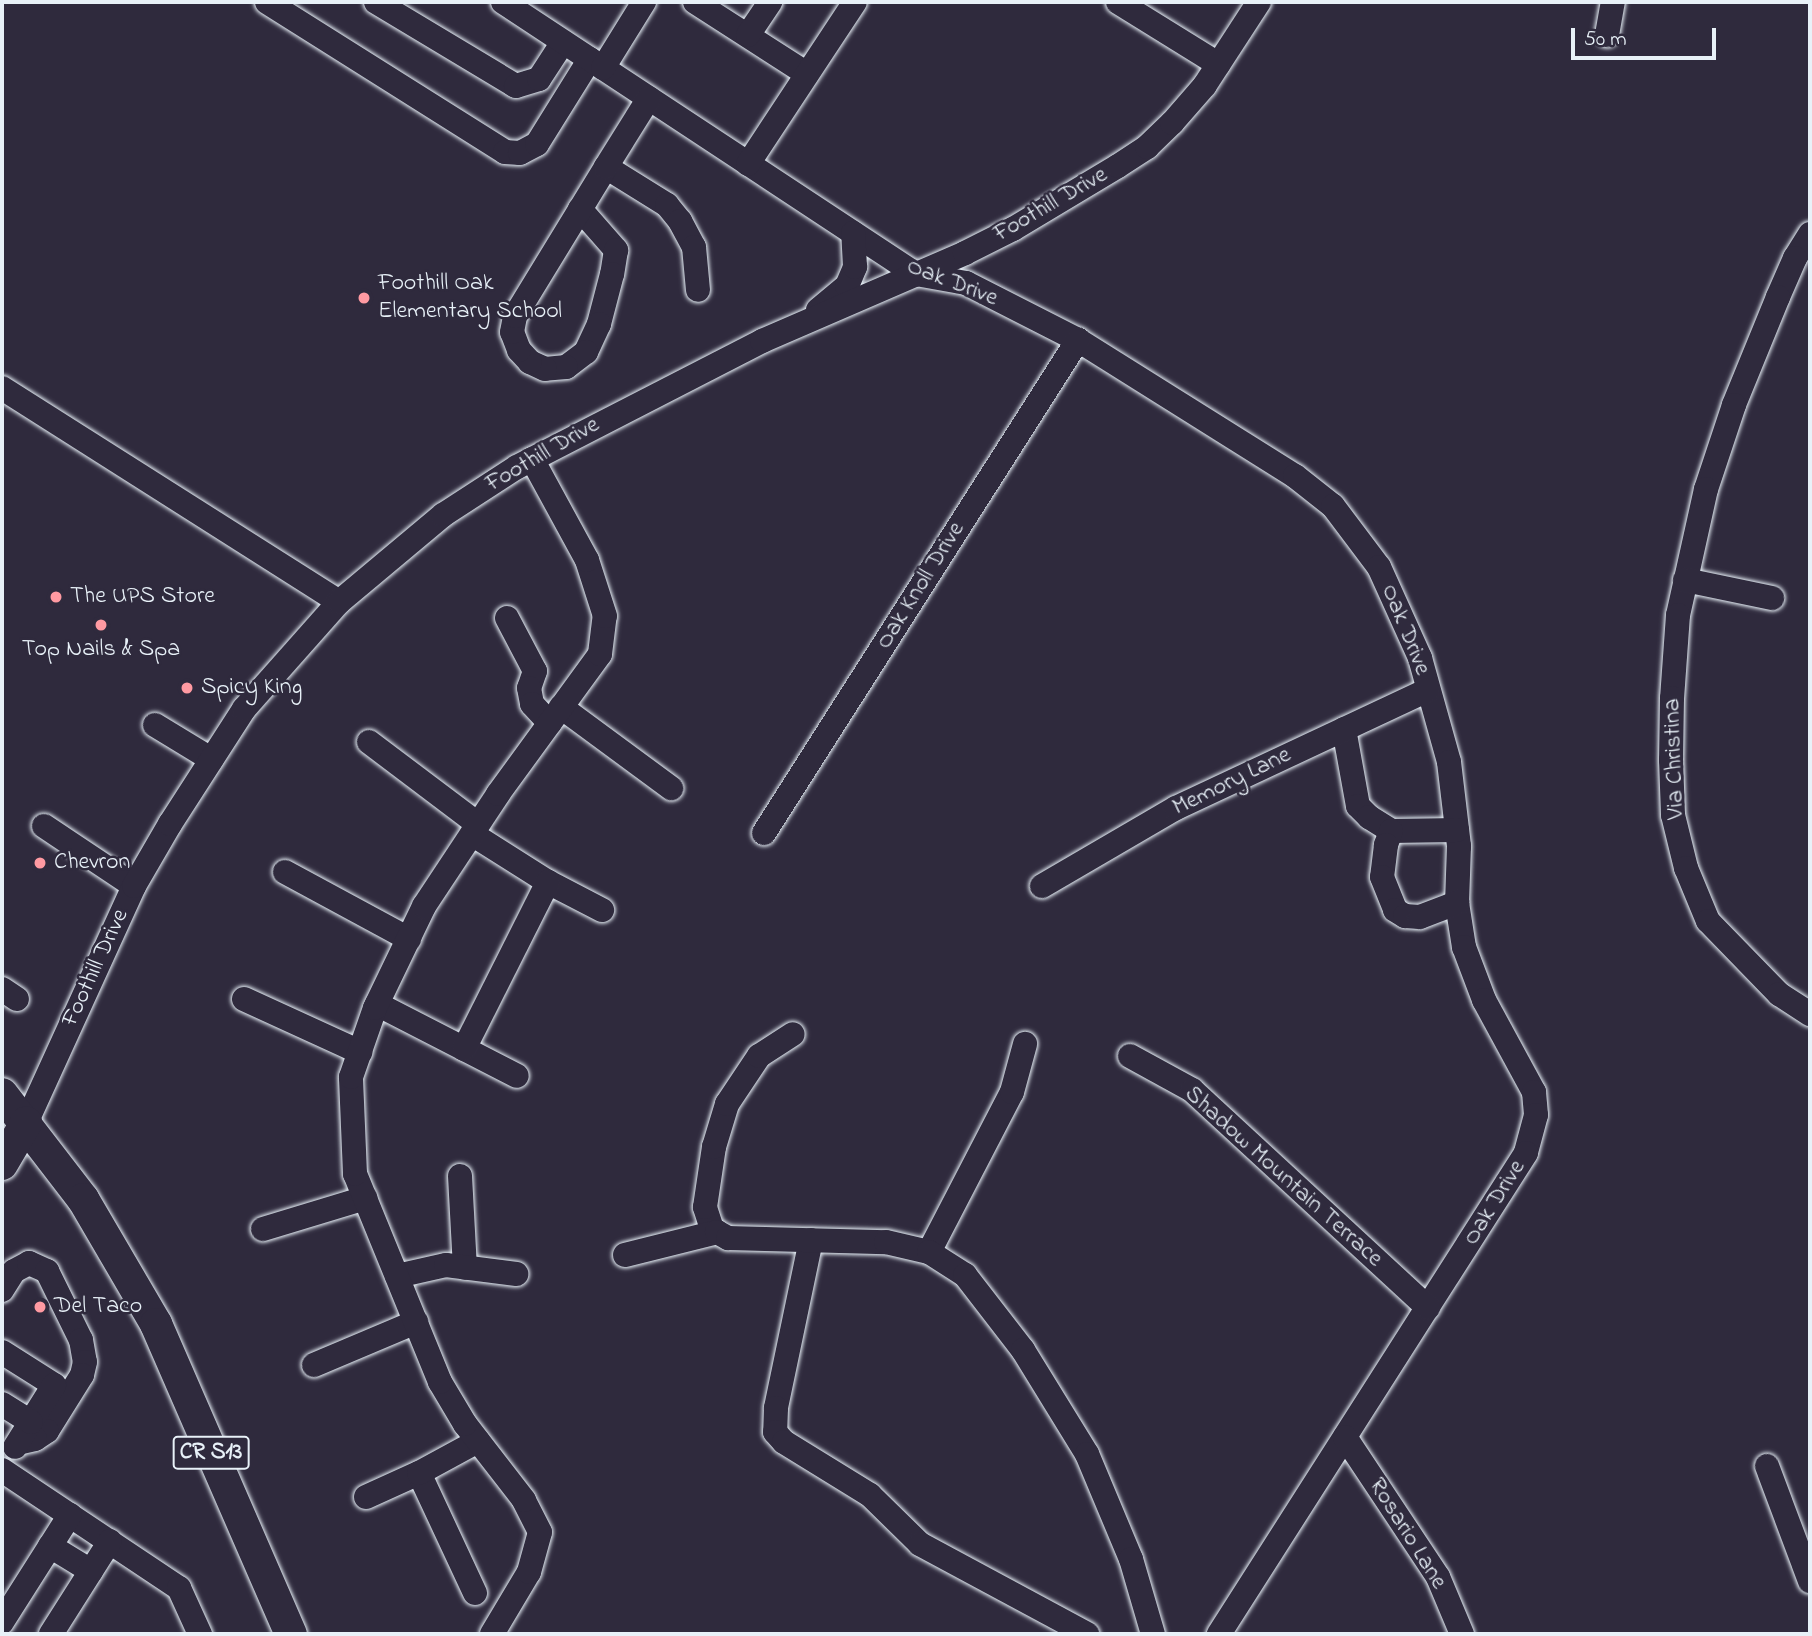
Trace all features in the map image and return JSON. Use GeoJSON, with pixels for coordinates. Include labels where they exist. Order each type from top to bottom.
{"type":"FeatureCollection","features":[{"type":"Feature","properties":{"kind":"main road","name":"CR S13"},"geometry":{"type":"LineString","coordinates":[[2,1094],[83,1199],[156,1324],[291,1634]]}},
{"type":"Feature","properties":{"kind":"main road"},"geometry":{"type":"LineString","coordinates":[[2,1164],[26,1123]]}},
{"type":"Feature","properties":{"kind":"street"},"geometry":{"type":"LineString","coordinates":[[267,2],[505,152],[520,153],[537,144],[644,2]]}},
{"type":"Feature","properties":{"kind":"street"},"geometry":{"type":"LineString","coordinates":[[376,2],[516,86],[539,79],[563,42]]}},
{"type":"Feature","properties":{"kind":"street","name":"Oak Drive"},"geometry":{"type":"LineString","coordinates":[[503,2],[916,274],[966,283],[1078,340],[1295,476],[1333,506],[1379,567],[1420,658],[1449,762],[1457,830],[1457,903],[1464,947],[1485,1000],[1534,1092],[1536,1115],[1526,1153],[1219,1634]]}},
{"type":"Feature","properties":{"kind":"street"},"geometry":{"type":"LineString","coordinates":[[748,35],[770,2]]}},
{"type":"Feature","properties":{"kind":"street"},"geometry":{"type":"LineString","coordinates":[[748,164],[855,2]]}},
{"type":"Feature","properties":{"kind":"street"},"geometry":{"type":"LineString","coordinates":[[1118,2],[1218,64]]}},
{"type":"Feature","properties":{"kind":"street","name":"Foothill Drive"},"geometry":{"type":"LineString","coordinates":[[26,1123],[134,886],[244,709],[340,602],[443,515],[531,459],[762,341],[799,327],[1013,229],[1147,147],[1172,123],[1218,64],[1259,2]]}},
{"type":"Feature","properties":{"kind":"street"},"geometry":{"type":"LineString","coordinates":[[1607,35],[1613,2]]}},
{"type":"Feature","properties":{"kind":"street"},"geometry":{"type":"LineString","coordinates":[[699,3],[807,74]]}},
{"type":"Feature","properties":{"kind":"street"},"geometry":{"type":"LineString","coordinates":[[580,209],[616,250],[612,274],[599,324],[586,352],[566,367],[545,369],[530,362],[519,350],[512,332],[515,316],[580,209],[649,98]]}},
{"type":"Feature","properties":{"kind":"street"},"geometry":{"type":"LineString","coordinates":[[606,167],[667,205],[680,221],[694,247],[698,290]]}},
{"type":"Feature","properties":{"kind":"street"},"geometry":{"type":"LineString","coordinates":[[799,327],[847,286],[857,257],[853,233]]}},
{"type":"Feature","properties":{"kind":"street","name":"Via Christina"},"geometry":{"type":"LineString","coordinates":[[1810,234],[1795,258],[1734,405],[1706,489],[1685,580],[1672,698],[1671,760],[1673,815],[1686,868],[1708,920],[1779,994],[1810,1014]]}},
{"type":"Feature","properties":{"kind":"street","name":"Oak Knoll Drive"},"geometry":{"type":"LineString","coordinates":[[764,832],[1078,340]]}},
{"type":"Feature","properties":{"kind":"street"},"geometry":{"type":"LineString","coordinates":[[2,388],[340,602]]}},
{"type":"Feature","properties":{"kind":"street"},"geometry":{"type":"LineString","coordinates":[[492,1634],[529,1572],[540,1532],[524,1500],[478,1441],[440,1382],[355,1174],[351,1077],[377,1004],[424,906],[475,829],[600,654],[605,616],[587,560],[531,459]]}},
{"type":"Feature","properties":{"kind":"street"},"geometry":{"type":"LineString","coordinates":[[1685,580],[1772,598]]}},
{"type":"Feature","properties":{"kind":"street"},"geometry":{"type":"LineString","coordinates":[[507,618],[535,671],[528,688],[532,704],[556,715],[671,788]]}},
{"type":"Feature","properties":{"kind":"street","name":"Memory Lane"},"geometry":{"type":"LineString","coordinates":[[1042,886],[1176,808],[1428,690]]}},
{"type":"Feature","properties":{"kind":"street"},"geometry":{"type":"LineString","coordinates":[[155,725],[211,760]]}},
{"type":"Feature","properties":{"kind":"street"},"geometry":{"type":"LineString","coordinates":[[1344,729],[1358,806],[1391,831],[1457,830]]}},
{"type":"Feature","properties":{"kind":"street"},"geometry":{"type":"LineString","coordinates":[[369,742],[475,829],[548,882],[602,910]]}},
{"type":"Feature","properties":{"kind":"street"},"geometry":{"type":"LineString","coordinates":[[44,825],[134,886]]}},
{"type":"Feature","properties":{"kind":"street"},"geometry":{"type":"LineString","coordinates":[[1391,831],[1386,845],[1382,877],[1395,910],[1405,916],[1420,916],[1457,903]]}},
{"type":"Feature","properties":{"kind":"street"},"geometry":{"type":"LineString","coordinates":[[285,872],[409,939]]}},
{"type":"Feature","properties":{"kind":"street"},"geometry":{"type":"LineString","coordinates":[[464,1049],[548,882]]}},
{"type":"Feature","properties":{"kind":"street"},"geometry":{"type":"LineString","coordinates":[[244,999],[360,1052]]}},
{"type":"Feature","properties":{"kind":"street"},"geometry":{"type":"LineString","coordinates":[[377,1004],[517,1076]]}},
{"type":"Feature","properties":{"kind":"street"},"geometry":{"type":"LineString","coordinates":[[793,1034],[759,1056],[727,1104],[714,1147],[705,1207],[712,1229],[727,1238],[886,1242],[929,1252],[965,1275],[1023,1350],[1087,1454],[1131,1559],[1153,1634]]}},
{"type":"Feature","properties":{"kind":"street"},"geometry":{"type":"LineString","coordinates":[[929,1252],[1012,1092],[1025,1044]]}},
{"type":"Feature","properties":{"kind":"street","name":"Shadow Mountain Terrace"},"geometry":{"type":"LineString","coordinates":[[1130,1056],[1192,1090],[1428,1308]]}},
{"type":"Feature","properties":{"kind":"street"},"geometry":{"type":"LineString","coordinates":[[460,1176],[465,1268]]}},
{"type":"Feature","properties":{"kind":"street"},"geometry":{"type":"LineString","coordinates":[[263,1229],[365,1198]]}},
{"type":"Feature","properties":{"kind":"street"},"geometry":{"type":"LineString","coordinates":[[625,1255],[717,1232]]}},
{"type":"Feature","properties":{"kind":"street"},"geometry":{"type":"LineString","coordinates":[[811,1240],[776,1408],[775,1432],[784,1442],[870,1495],[920,1544],[1087,1634]]}},
{"type":"Feature","properties":{"kind":"street"},"geometry":{"type":"LineString","coordinates":[[2,1290],[14,1271],[29,1263],[47,1271],[81,1340],[85,1362],[82,1376],[47,1432],[35,1439],[24,1432],[2,1404]]}},
{"type":"Feature","properties":{"kind":"street"},"geometry":{"type":"LineString","coordinates":[[397,1276],[446,1265],[516,1274]]}},
{"type":"Feature","properties":{"kind":"street"},"geometry":{"type":"LineString","coordinates":[[314,1365],[416,1322]]}},
{"type":"Feature","properties":{"kind":"street"},"geometry":{"type":"LineString","coordinates":[[2,1352],[54,1385],[2,1469],[179,1588],[200,1634]]}},
{"type":"Feature","properties":{"kind":"street","name":"Rosario Lane"},"geometry":{"type":"LineString","coordinates":[[1345,1437],[1438,1577],[1462,1634]]}},
{"type":"Feature","properties":{"kind":"street"},"geometry":{"type":"LineString","coordinates":[[366,1497],[419,1473],[478,1441]]}},
{"type":"Feature","properties":{"kind":"street"},"geometry":{"type":"LineString","coordinates":[[1767,1466],[1810,1581]]}},
{"type":"Feature","properties":{"kind":"street"},"geometry":{"type":"LineString","coordinates":[[419,1473],[475,1593]]}},
{"type":"Feature","properties":{"kind":"street"},"geometry":{"type":"LineString","coordinates":[[2,1622],[70,1515]]}},
{"type":"Feature","properties":{"kind":"street"},"geometry":{"type":"LineString","coordinates":[[56,1633],[110,1541]]}},
{"type":"Feature","properties":{"kind":"street"},"geometry":{"type":"LineString","coordinates":[[50,1546],[91,1571]]}},
{"type":"Feature","properties":{"kind":"place","name":"Foothill Oak Elementary School"},"geometry":{"type":"Point","coordinates":[364,298]}},
{"type":"Feature","properties":{"kind":"place","name":"The UPS Store"},"geometry":{"type":"Point","coordinates":[56,597]}},
{"type":"Feature","properties":{"kind":"place","name":"Top Nails & Spa"},"geometry":{"type":"Point","coordinates":[101,625]}},
{"type":"Feature","properties":{"kind":"place","name":"Spicy King"},"geometry":{"type":"Point","coordinates":[187,688]}},
{"type":"Feature","properties":{"kind":"place","name":"Chevron"},"geometry":{"type":"Point","coordinates":[40,863]}},
{"type":"Feature","properties":{"kind":"place","name":"Del Taco"},"geometry":{"type":"Point","coordinates":[40,1307]}}]}
